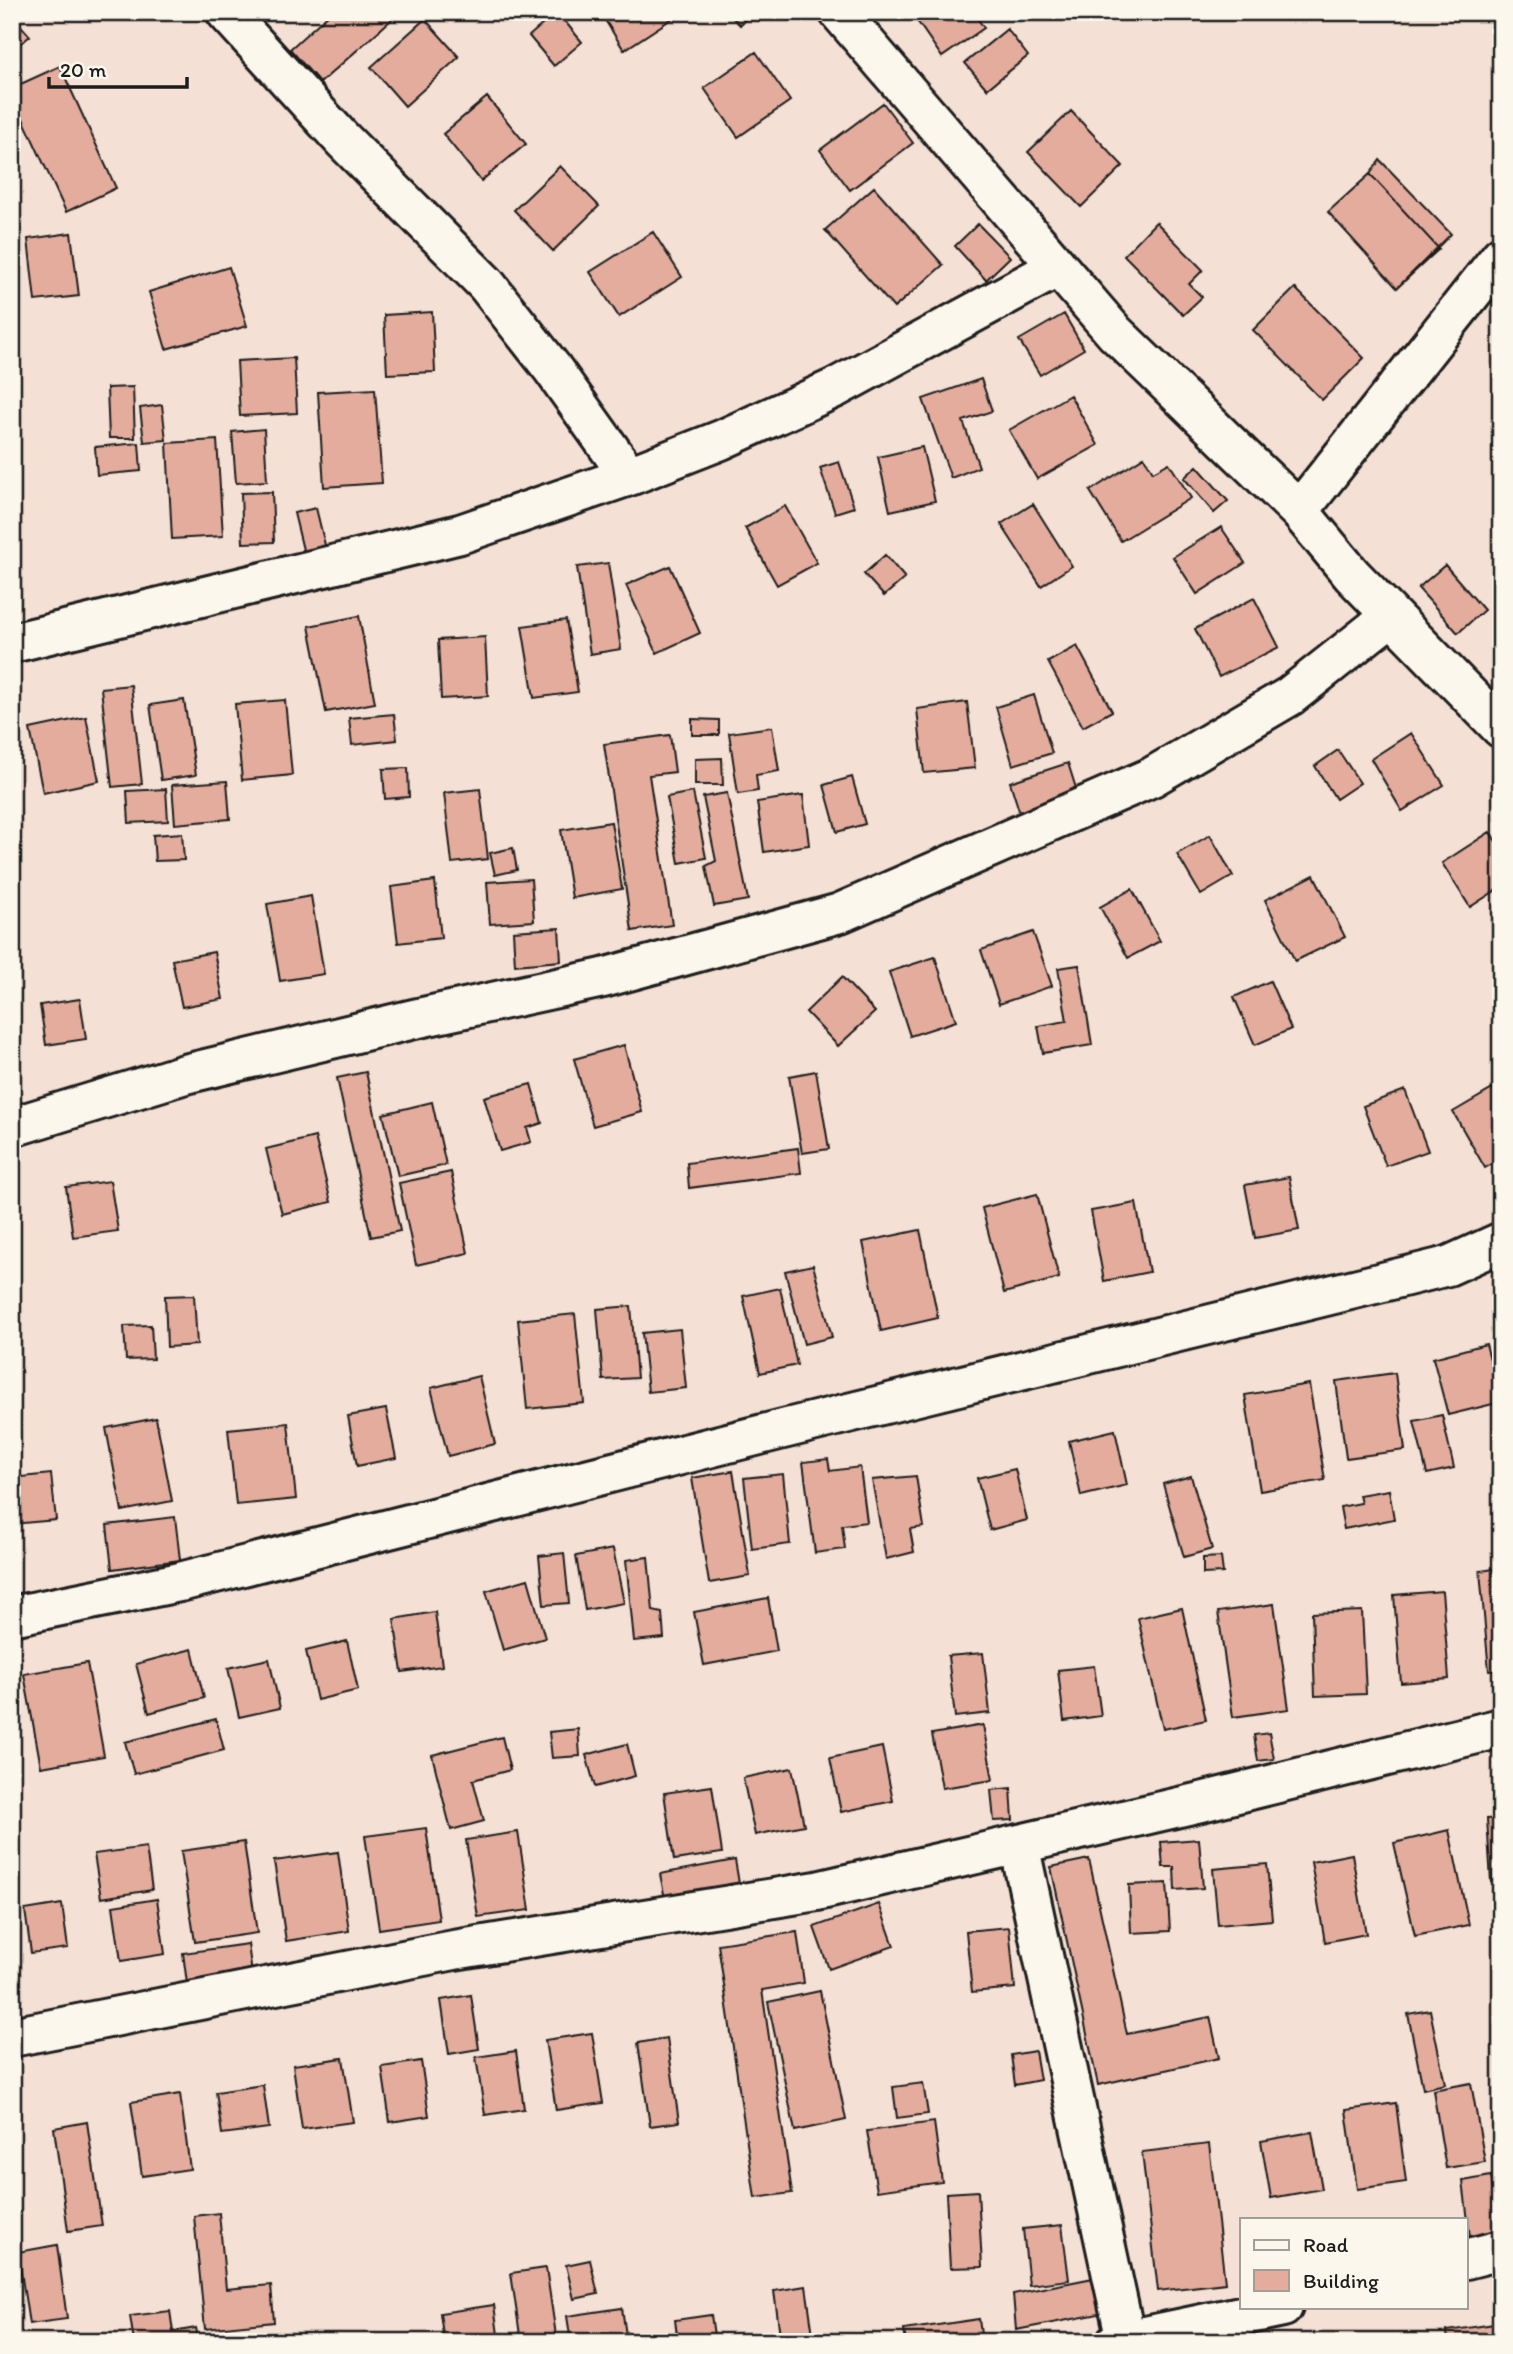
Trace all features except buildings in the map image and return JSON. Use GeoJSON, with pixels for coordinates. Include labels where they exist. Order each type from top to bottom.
{"type":"FeatureCollection","features":[{"type":"Feature","properties":{"kind":"street"},"geometry":{"type":"LineString","coordinates":[[226,12],[342,139],[486,284],[552,368],[629,476]]}},
{"type":"Feature","properties":{"kind":"street"},"geometry":{"type":"LineString","coordinates":[[839,12],[1115,333],[1299,512],[1352,575],[1501,728]]}},
{"type":"Feature","properties":{"kind":"street"},"geometry":{"type":"LineString","coordinates":[[1299,512],[1501,256]]}},
{"type":"Feature","properties":{"kind":"street"},"geometry":{"type":"LineString","coordinates":[[12,643],[460,534],[629,476],[721,440],[835,388],[1058,267]]}},
{"type":"Feature","properties":{"kind":"street"},"geometry":{"type":"LineString","coordinates":[[12,1126],[185,1074],[414,1019],[603,978],[840,914],[1152,777],[1290,696],[1391,616]]}},
{"type":"Feature","properties":{"kind":"street"},"geometry":{"type":"LineString","coordinates":[[12,1616],[180,1582],[792,1427],[1448,1266],[1501,1241]]}},
{"type":"Feature","properties":{"kind":"street"},"geometry":{"type":"LineString","coordinates":[[12,2037],[454,1950],[817,1891],[1219,1798],[1501,1728]]}},
{"type":"Feature","properties":{"kind":"street"},"geometry":{"type":"LineString","coordinates":[[1018,1844],[1141,2339],[1279,2308]]}},
{"type":"Feature","properties":{"kind":"street"},"geometry":{"type":"LineString","coordinates":[[1468,2258],[1501,2250]]}}]}
